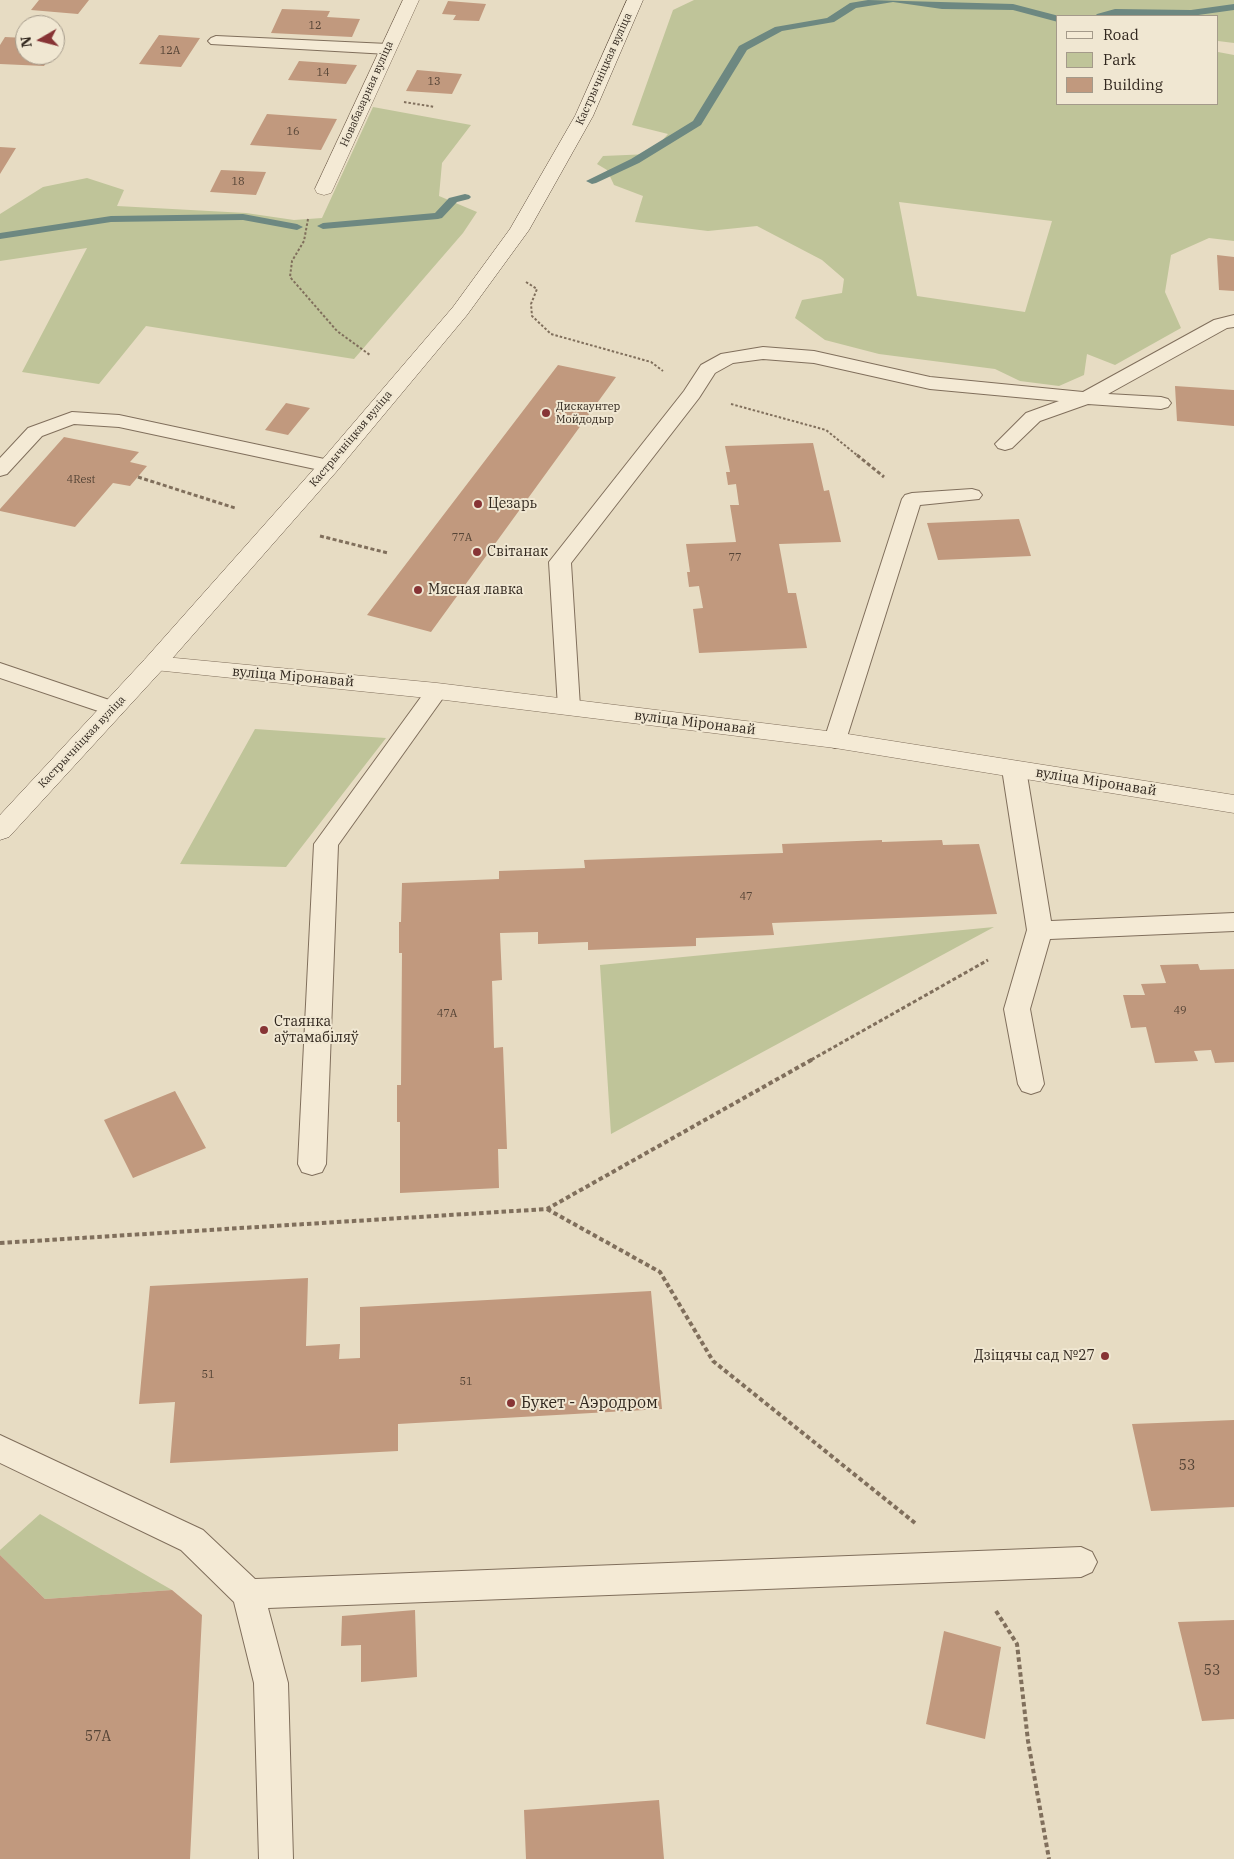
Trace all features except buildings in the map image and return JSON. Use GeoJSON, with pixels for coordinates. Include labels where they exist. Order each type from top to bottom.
{"type":"FeatureCollection","features":[{"type":"Feature","properties":{"kind":"main road","name":"Новабазарная вуліца"},"geometry":{"type":"LineString","coordinates":[[324,189],[411,0]]}},
{"type":"Feature","properties":{"kind":"main road","name":"Кастрычніцкая вуліца"},"geometry":{"type":"LineString","coordinates":[[0,830],[154,664],[329,466],[460,311],[520,230],[584,116],[634,0]]}},
{"type":"Feature","properties":{"kind":"main road","name":"вуліца Міронавай"},"geometry":{"type":"LineString","coordinates":[[154,664],[437,691],[836,740],[1234,804]]}},
{"type":"Feature","properties":{"kind":"lane"},"geometry":{"type":"LineString","coordinates":[[216,41],[388,49]]}},
{"type":"Feature","properties":{"kind":"lane"},"geometry":{"type":"LineString","coordinates":[[1005,444],[1033,417],[1086,398],[1221,324],[1234,321]]}},
{"type":"Feature","properties":{"kind":"lane"},"geometry":{"type":"LineString","coordinates":[[569,707],[560,562],[692,394],[708,369],[714,365],[728,358],[763,354],[814,357],[930,383],[1160,403]]}},
{"type":"Feature","properties":{"kind":"lane"},"geometry":{"type":"LineString","coordinates":[[0,470],[34,432],[72,418],[119,421],[329,466]]}},
{"type":"Feature","properties":{"kind":"lane"},"geometry":{"type":"LineString","coordinates":[[836,740],[912,499],[972,495]]}},
{"type":"Feature","properties":{"kind":"lane"},"geometry":{"type":"LineString","coordinates":[[0,670],[113,710]]}},
{"type":"Feature","properties":{"kind":"lane"},"geometry":{"type":"LineString","coordinates":[[312,1164],[326,844],[437,691]]}},
{"type":"Feature","properties":{"kind":"lane"},"geometry":{"type":"LineString","coordinates":[[1014,769],[1040,930],[1017,1009],[1031,1084]]}},
{"type":"Feature","properties":{"kind":"lane"},"geometry":{"type":"LineString","coordinates":[[1040,930],[1234,922]]}},
{"type":"Feature","properties":{"kind":"lane"},"geometry":{"type":"LineString","coordinates":[[0,1448],[192,1540],[248,1594],[271,1683],[276,1859]]}},
{"type":"Feature","properties":{"kind":"lane"},"geometry":{"type":"LineString","coordinates":[[248,1594],[1081,1562]]}},
{"type":"Feature","properties":{"kind":"path"},"geometry":{"type":"LineString","coordinates":[[324,189],[311,205],[304,241],[292,261],[290,277],[337,331],[370,355]]}},
{"type":"Feature","properties":{"kind":"path"},"geometry":{"type":"LineString","coordinates":[[138,477],[235,508]]}},
{"type":"Feature","properties":{"kind":"path"},"geometry":{"type":"LineString","coordinates":[[320,536],[388,553]]}},
{"type":"Feature","properties":{"kind":"path"},"geometry":{"type":"LineString","coordinates":[[0,1243],[547,1209],[1040,930]]}},
{"type":"Feature","properties":{"kind":"path"},"geometry":{"type":"LineString","coordinates":[[547,1209],[660,1272],[713,1361],[969,1566],[1017,1644],[1028,1741],[1049,1859]]}},
{"type":"Feature","properties":{"kind":"green space"},"geometry":{"type":"Polygon","coordinates":[[[694,0],[1234,0],[1234,43],[1219,41],[1219,15],[1056,15],[1056,105],[1219,105],[1219,52],[1234,55],[1234,241],[1209,238],[1171,255],[1165,292],[1181,328],[1115,365],[1087,354],[1084,375],[1059,386],[1020,381],[995,369],[879,354],[825,340],[795,318],[802,300],[842,293],[844,279],[822,260],[757,226],[708,231],[635,222],[643,196],[614,185],[607,170],[597,164],[603,156],[650,154],[668,134],[632,125],[673,10],[694,0]],[[899,202],[917,296],[1025,312],[1052,221],[899,202]]]}},
{"type":"Feature","properties":{"kind":"green space"},"geometry":{"type":"Polygon","coordinates":[[[373,107],[471,125],[442,163],[439,196],[477,212],[463,233],[354,359],[146,326],[99,384],[22,372],[87,248],[0,261],[0,214],[43,187],[87,178],[124,190],[117,206],[246,213],[294,220],[322,218],[373,107]]]}},
{"type":"Feature","properties":{"kind":"green space"},"geometry":{"type":"Polygon","coordinates":[[[255,729],[386,738],[286,867],[180,864],[255,729]]]}},
{"type":"Feature","properties":{"kind":"green space"},"geometry":{"type":"Polygon","coordinates":[[[994,927],[611,1134],[600,965],[994,927]]]}},
{"type":"Feature","properties":{"kind":"green space"},"geometry":{"type":"Polygon","coordinates":[[[40,1514],[172,1590],[45,1599],[0,1555],[0,1550],[40,1514]]]}},
{"type":"Feature","properties":{"kind":"waterway"},"geometry":{"type":"LineString","coordinates":[[592,181],[635,161],[697,123],[743,48],[779,29],[830,20],[853,5],[890,0]]}},
{"type":"Feature","properties":{"kind":"waterway"},"geometry":{"type":"LineString","coordinates":[[896,0],[942,6],[1013,7],[1056,18]]}},
{"type":"Feature","properties":{"kind":"waterway"},"geometry":{"type":"LineString","coordinates":[[1104,15],[1115,12],[1191,13],[1234,7]]}},
{"type":"Feature","properties":{"kind":"waterway"},"geometry":{"type":"LineString","coordinates":[[323,226],[438,216],[453,200],[465,197]]}},
{"type":"Feature","properties":{"kind":"waterway"},"geometry":{"type":"LineString","coordinates":[[0,236],[111,219],[243,217],[297,227]]}},
{"type":"Feature","properties":{"kind":"place","name":"Дискаунтер Мойдодыр"},"geometry":{"type":"Point","coordinates":[546,413]}},
{"type":"Feature","properties":{"kind":"place","name":"Цезарь"},"geometry":{"type":"Point","coordinates":[478,504]}},
{"type":"Feature","properties":{"kind":"place","name":"Світанак"},"geometry":{"type":"Point","coordinates":[477,552]}},
{"type":"Feature","properties":{"kind":"place","name":"Мясная лавка"},"geometry":{"type":"Point","coordinates":[418,590]}},
{"type":"Feature","properties":{"kind":"place","name":"Стаянка аўтамабіляў"},"geometry":{"type":"Point","coordinates":[264,1030]}},
{"type":"Feature","properties":{"kind":"place","name":"Дзіцячы сад №27"},"geometry":{"type":"Point","coordinates":[1105,1356]}},
{"type":"Feature","properties":{"kind":"place","name":"Букет - Аэродром"},"geometry":{"type":"Point","coordinates":[511,1403]}}]}
